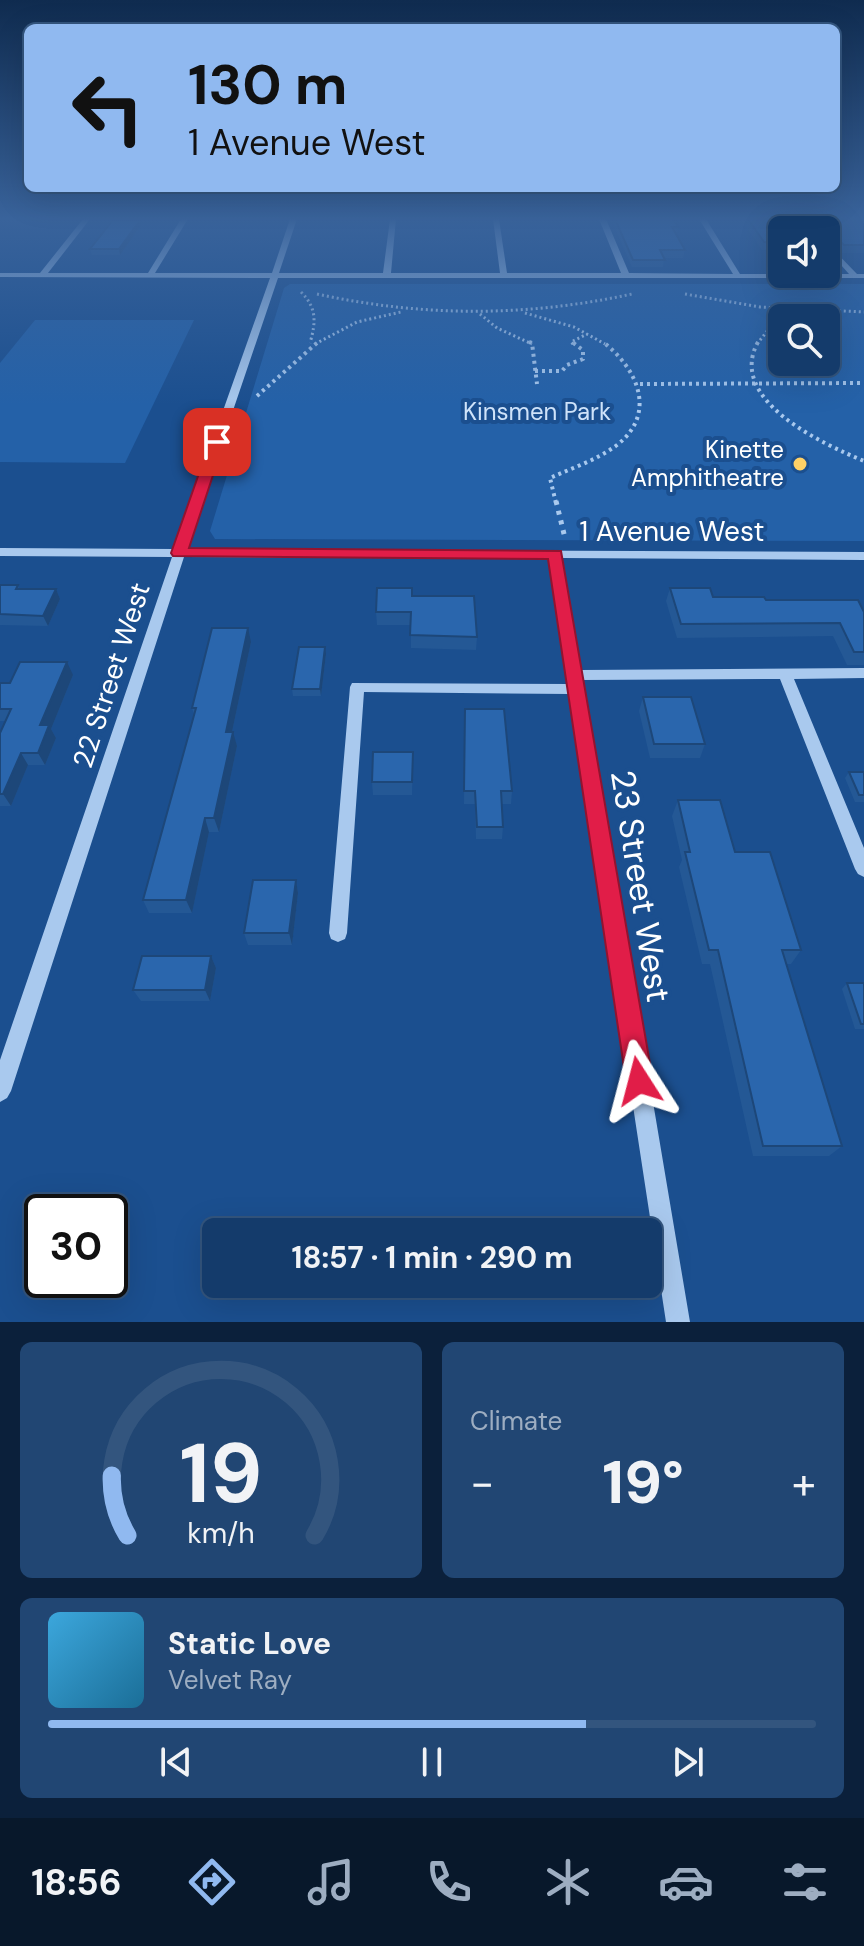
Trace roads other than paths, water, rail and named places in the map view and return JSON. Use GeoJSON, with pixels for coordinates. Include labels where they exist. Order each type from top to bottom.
{"type":"FeatureCollection","features":[{"type":"Feature","properties":{"kind":"street","name":"22 Street West"},"geometry":{"type":"LineString","coordinates":[[0,1091],[272,281]]}},
{"type":"Feature","properties":{"kind":"street","name":"1 Avenue West"},"geometry":{"type":"LineString","coordinates":[[0,552],[864,556]]}},
{"type":"Feature","properties":{"kind":"street","name":"23 Street West"},"geometry":{"type":"LineString","coordinates":[[562,554],[576,682],[678,1322]]}},
{"type":"Feature","properties":{"kind":"street"},"geometry":{"type":"LineString","coordinates":[[785,673],[864,869]]}},
{"type":"Feature","properties":{"kind":"street"},"geometry":{"type":"LineString","coordinates":[[338,933],[357,687],[864,673]]}},
{"type":"Feature","properties":{"kind":"place","name":"Kinette Amphitheatre"},"geometry":{"type":"Point","coordinates":[800,464]}},
{"type":"Feature","properties":{"kind":"park label","name":"Kinsmen Park"},"geometry":{"type":"Point","coordinates":[537,412]}}]}
